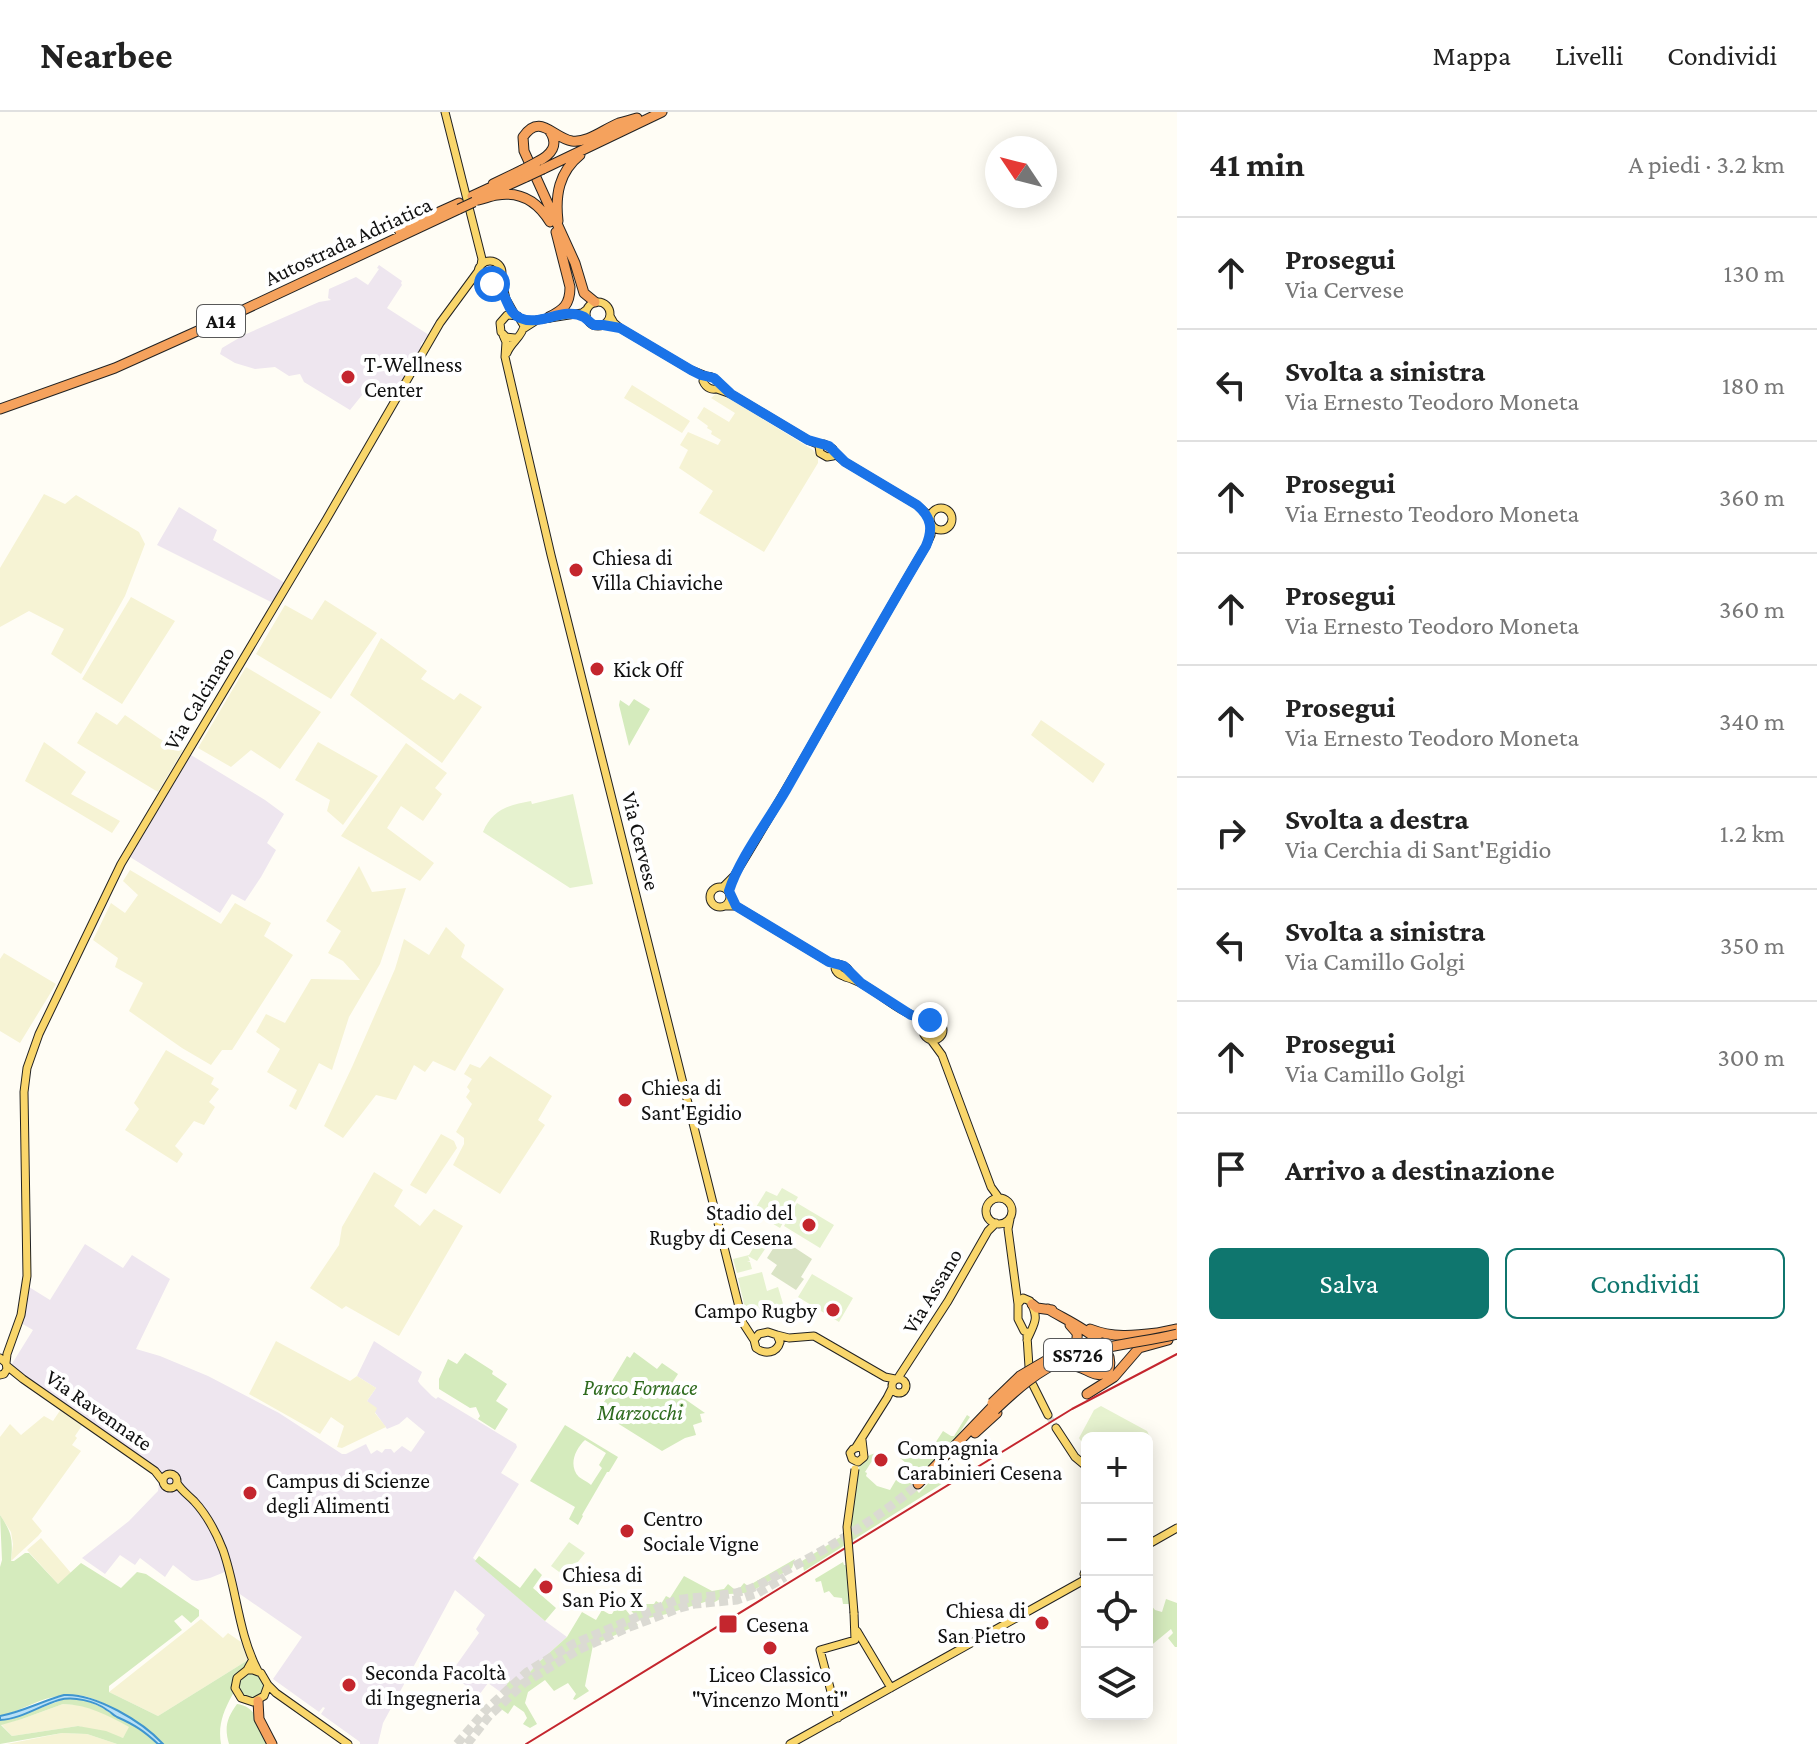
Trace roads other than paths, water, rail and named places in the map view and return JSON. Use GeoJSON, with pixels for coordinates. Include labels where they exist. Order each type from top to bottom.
{"type":"FeatureCollection","features":[{"type":"Feature","properties":{"kind":"highway","name":"Autostrada Adriatica"},"geometry":{"type":"LineString","coordinates":[[0,406],[115,368],[222,320],[650,112]]}},
{"type":"Feature","properties":{"kind":"highway","name":"Autostrada Adriatica"},"geometry":{"type":"LineString","coordinates":[[540,165],[610,137],[661,112]]}},
{"type":"Feature","properties":{"kind":"highway"},"geometry":{"type":"LineString","coordinates":[[549,317],[566,307],[570,287],[554,221],[522,141],[533,126],[547,127],[563,138],[580,141],[637,118]]}},
{"type":"Feature","properties":{"kind":"highway"},"geometry":{"type":"LineString","coordinates":[[540,165],[554,147],[554,138],[547,127]]}},
{"type":"Feature","properties":{"kind":"highway"},"geometry":{"type":"LineString","coordinates":[[558,236],[557,206],[563,174],[576,158],[610,137]]}},
{"type":"Feature","properties":{"kind":"highway","name":"Autostrada Adriatica"},"geometry":{"type":"LineString","coordinates":[[475,199],[487,188],[524,173]]}},
{"type":"Feature","properties":{"kind":"highway"},"geometry":{"type":"LineString","coordinates":[[475,199],[508,194],[531,200],[539,206],[575,263],[589,309]]}},
{"type":"Feature","properties":{"kind":"highway"},"geometry":{"type":"LineString","coordinates":[[570,287],[587,302],[589,309]]}},
{"type":"Feature","properties":{"kind":"highway"},"geometry":{"type":"LineString","coordinates":[[963,1443],[1041,1376],[1067,1365],[1079,1365],[1100,1375],[1108,1372],[1108,1354],[1094,1336],[1025,1302]]}},
{"type":"Feature","properties":{"kind":"highway"},"geometry":{"type":"LineString","coordinates":[[1046,1312],[1060,1312],[1089,1329],[1111,1336],[1157,1333]]}},
{"type":"Feature","properties":{"kind":"highway"},"geometry":{"type":"LineString","coordinates":[[971,1428],[1006,1388],[1035,1366],[1072,1348],[1078,1338],[1074,1328],[1046,1312]]}},
{"type":"Feature","properties":{"kind":"highway","name":"SS726"},"geometry":{"type":"LineString","coordinates":[[920,1485],[1007,1392],[1053,1361],[1098,1345],[1157,1333],[1175,1334]]}},
{"type":"Feature","properties":{"kind":"highway"},"geometry":{"type":"LineString","coordinates":[[1091,1372],[1089,1364],[1093,1355],[1175,1334]]}},
{"type":"Feature","properties":{"kind":"highway"},"geometry":{"type":"LineString","coordinates":[[1087,1394],[1111,1379],[1142,1346],[1175,1334]]}},
{"type":"Feature","properties":{"kind":"highway","name":"SS726"},"geometry":{"type":"LineString","coordinates":[[949,1455],[1009,1396],[1053,1365],[1100,1349],[1175,1334]]}},
{"type":"Feature","properties":{"kind":"highway"},"geometry":{"type":"LineString","coordinates":[[257,1702],[262,1728],[272,1744]]}},
{"type":"Feature","properties":{"kind":"main road"},"geometry":{"type":"LineString","coordinates":[[445,112],[480,251],[483,266],[479,277],[483,282]]}},
{"type":"Feature","properties":{"kind":"main road"},"geometry":{"type":"LineString","coordinates":[[483,266],[496,263],[500,267],[507,309],[499,326],[503,335],[515,338]]}},
{"type":"Feature","properties":{"kind":"main road","name":"Via Calcinaro"},"geometry":{"type":"LineString","coordinates":[[3,1366],[21,1315],[27,1276],[25,1080],[39,1034],[121,864],[440,323],[483,266]]}},
{"type":"Feature","properties":{"kind":"main road"},"geometry":{"type":"LineString","coordinates":[[492,284],[501,277]]}},
{"type":"Feature","properties":{"kind":"main road"},"geometry":{"type":"LineString","coordinates":[[465,288],[474,282],[483,282],[501,289],[523,329]]}},
{"type":"Feature","properties":{"kind":"main road"},"geometry":{"type":"LineString","coordinates":[[506,361],[515,338],[537,320],[582,313],[601,302],[607,305],[610,316],[620,328],[705,379],[709,388],[718,387],[819,447],[829,446],[833,455],[917,505],[935,529],[941,531]]}},
{"type":"Feature","properties":{"kind":"main road"},"geometry":{"type":"LineString","coordinates":[[589,309],[594,325],[620,328]]}},
{"type":"Feature","properties":{"kind":"main road"},"geometry":{"type":"LineString","coordinates":[[603,325],[610,316]]}},
{"type":"Feature","properties":{"kind":"main road"},"geometry":{"type":"LineString","coordinates":[[504,317],[537,320]]}},
{"type":"Feature","properties":{"kind":"main road","name":"Via Cervese"},"geometry":{"type":"LineString","coordinates":[[503,335],[506,361],[551,555],[706,1179],[743,1323],[754,1340]]}},
{"type":"Feature","properties":{"kind":"main road"},"geometry":{"type":"LineString","coordinates":[[726,906],[727,892],[734,876],[777,806],[870,639],[933,536],[949,528],[952,523],[947,510],[917,505]]}},
{"type":"Feature","properties":{"kind":"main road"},"geometry":{"type":"LineString","coordinates":[[926,546],[931,535],[931,514],[936,509]]}},
{"type":"Feature","properties":{"kind":"main road"},"geometry":{"type":"LineString","coordinates":[[736,906],[717,907],[712,904],[713,890],[717,887],[727,892],[736,906],[833,965],[838,974],[847,974],[911,1015],[941,1023],[944,1029],[942,1055],[995,1199]]}},
{"type":"Feature","properties":{"kind":"main road"},"geometry":{"type":"LineString","coordinates":[[911,1015],[923,1030]]}},
{"type":"Feature","properties":{"kind":"main road"},"geometry":{"type":"LineString","coordinates":[[930,1020],[924,1025],[924,1036],[942,1055]]}},
{"type":"Feature","properties":{"kind":"main road"},"geometry":{"type":"LineString","coordinates":[[931,1040],[943,1034]]}},
{"type":"Feature","properties":{"kind":"main road"},"geometry":{"type":"LineString","coordinates":[[995,1199],[1006,1200],[1013,1212],[1010,1219],[999,1224]]}},
{"type":"Feature","properties":{"kind":"main road"},"geometry":{"type":"LineString","coordinates":[[995,1199],[986,1208],[999,1224],[1017,1289],[1025,1302],[1018,1319],[1028,1331],[1029,1367]]}},
{"type":"Feature","properties":{"kind":"main road","name":"Via Assano"},"geometry":{"type":"LineString","coordinates":[[860,1445],[988,1231],[999,1224]]}},
{"type":"Feature","properties":{"kind":"main road"},"geometry":{"type":"LineString","coordinates":[[1028,1331],[1046,1312]]}},
{"type":"Feature","properties":{"kind":"main road"},"geometry":{"type":"LineString","coordinates":[[747,1328],[789,1338],[814,1336],[897,1384]]}},
{"type":"Feature","properties":{"kind":"main road"},"geometry":{"type":"LineString","coordinates":[[762,1333],[754,1340],[755,1346],[762,1352],[773,1351],[795,1338]]}},
{"type":"Feature","properties":{"kind":"main road"},"geometry":{"type":"LineString","coordinates":[[777,1335],[779,1346]]}},
{"type":"Feature","properties":{"kind":"main road","name":"Via Ravennate"},"geometry":{"type":"LineString","coordinates":[[3,1366],[164,1478],[174,1476],[174,1486],[210,1523],[217,1536],[252,1661]]}},
{"type":"Feature","properties":{"kind":"main road"},"geometry":{"type":"LineString","coordinates":[[1033,1385],[1048,1415]]}},
{"type":"Feature","properties":{"kind":"main road"},"geometry":{"type":"LineString","coordinates":[[1056,1428],[1081,1462]]}},
{"type":"Feature","properties":{"kind":"main road"},"geometry":{"type":"LineString","coordinates":[[838,1718],[820,1650],[855,1640],[847,1527],[857,1464],[865,1456],[860,1445],[850,1453],[857,1464]]}},
{"type":"Feature","properties":{"kind":"main road"},"geometry":{"type":"LineString","coordinates":[[1153,1539],[1177,1528]]}},
{"type":"Feature","properties":{"kind":"main road"},"geometry":{"type":"LineString","coordinates":[[790,1744],[1081,1582]]}},
{"type":"Feature","properties":{"kind":"main road"},"geometry":{"type":"LineString","coordinates":[[855,1629],[891,1688]]}},
{"type":"Feature","properties":{"kind":"main road"},"geometry":{"type":"LineString","coordinates":[[276,1693],[257,1702],[241,1698],[235,1688],[237,1678],[252,1661],[276,1693],[348,1744]]}},
{"type":"Feature","properties":{"kind":"main road"},"geometry":{"type":"LineString","coordinates":[[247,1670],[258,1671]]}},
{"type":"Feature","properties":{"kind":"main road"},"geometry":{"type":"LineString","coordinates":[[257,1702],[268,1685]]}},
{"type":"Feature","properties":{"kind":"water"},"geometry":{"type":"Polygon","coordinates":[[[64,1695],[90,1699],[118,1710],[163,1744],[158,1744],[102,1707],[77,1699],[59,1700],[23,1715],[0,1720],[0,1716],[64,1695]]]}},
{"type":"Feature","properties":{"kind":"tunnel"},"geometry":{"type":"LineString","coordinates":[[1048,1415],[1056,1428]]}},
{"type":"Feature","properties":{"kind":"tunnel"},"geometry":{"type":"LineString","coordinates":[[457,1744],[486,1710],[527,1672],[573,1644],[677,1600],[731,1594],[759,1585],[856,1530],[918,1484]]}},
{"type":"Feature","properties":{"kind":"tunnel"},"geometry":{"type":"LineString","coordinates":[[467,1744],[489,1716],[524,1683],[578,1650],[680,1608],[737,1600],[758,1593],[785,1577]]}},
{"type":"Feature","properties":{"kind":"railway"},"geometry":{"type":"LineString","coordinates":[[526,1744],[1072,1409],[1177,1354]]}},
{"type":"Feature","properties":{"kind":"place","name":"T-Wellness Center"},"geometry":{"type":"Point","coordinates":[348,377]}},
{"type":"Feature","properties":{"kind":"place","name":"Chiesa di Villa Chiaviche"},"geometry":{"type":"Point","coordinates":[576,570]}},
{"type":"Feature","properties":{"kind":"place","name":"Kick Off"},"geometry":{"type":"Point","coordinates":[597,669]}},
{"type":"Feature","properties":{"kind":"place","name":"Chiesa di Sant'Egidio"},"geometry":{"type":"Point","coordinates":[625,1100]}},
{"type":"Feature","properties":{"kind":"place","name":"Stadio del Rugby di Cesena"},"geometry":{"type":"Point","coordinates":[809,1225]}},
{"type":"Feature","properties":{"kind":"place","name":"Campo Rugby"},"geometry":{"type":"Point","coordinates":[833,1310]}},
{"type":"Feature","properties":{"kind":"place","name":"Compagnia Carabinieri Cesena"},"geometry":{"type":"Point","coordinates":[881,1460]}},
{"type":"Feature","properties":{"kind":"place","name":"Campus di Scienze degli Alimenti"},"geometry":{"type":"Point","coordinates":[250,1493]}},
{"type":"Feature","properties":{"kind":"place","name":"Centro Sociale Vigne"},"geometry":{"type":"Point","coordinates":[627,1531]}},
{"type":"Feature","properties":{"kind":"place","name":"Chiesa di San Pio X"},"geometry":{"type":"Point","coordinates":[546,1587]}},
{"type":"Feature","properties":{"kind":"place","name":"Chiesa di San Pietro"},"geometry":{"type":"Point","coordinates":[1042,1623]}},
{"type":"Feature","properties":{"kind":"place","name":"Cesena"},"geometry":{"type":"Point","coordinates":[728,1624]}},
{"type":"Feature","properties":{"kind":"place","name":"Liceo Classico \"Vincenzo Monti\""},"geometry":{"type":"Point","coordinates":[770,1648]}},
{"type":"Feature","properties":{"kind":"place","name":"Seconda Facoltà di Ingegneria"},"geometry":{"type":"Point","coordinates":[349,1685]}},
{"type":"Feature","properties":{"kind":"park label","name":"Parco Fornace Marzocchi"},"geometry":{"type":"Point","coordinates":[640,1400]}}]}
